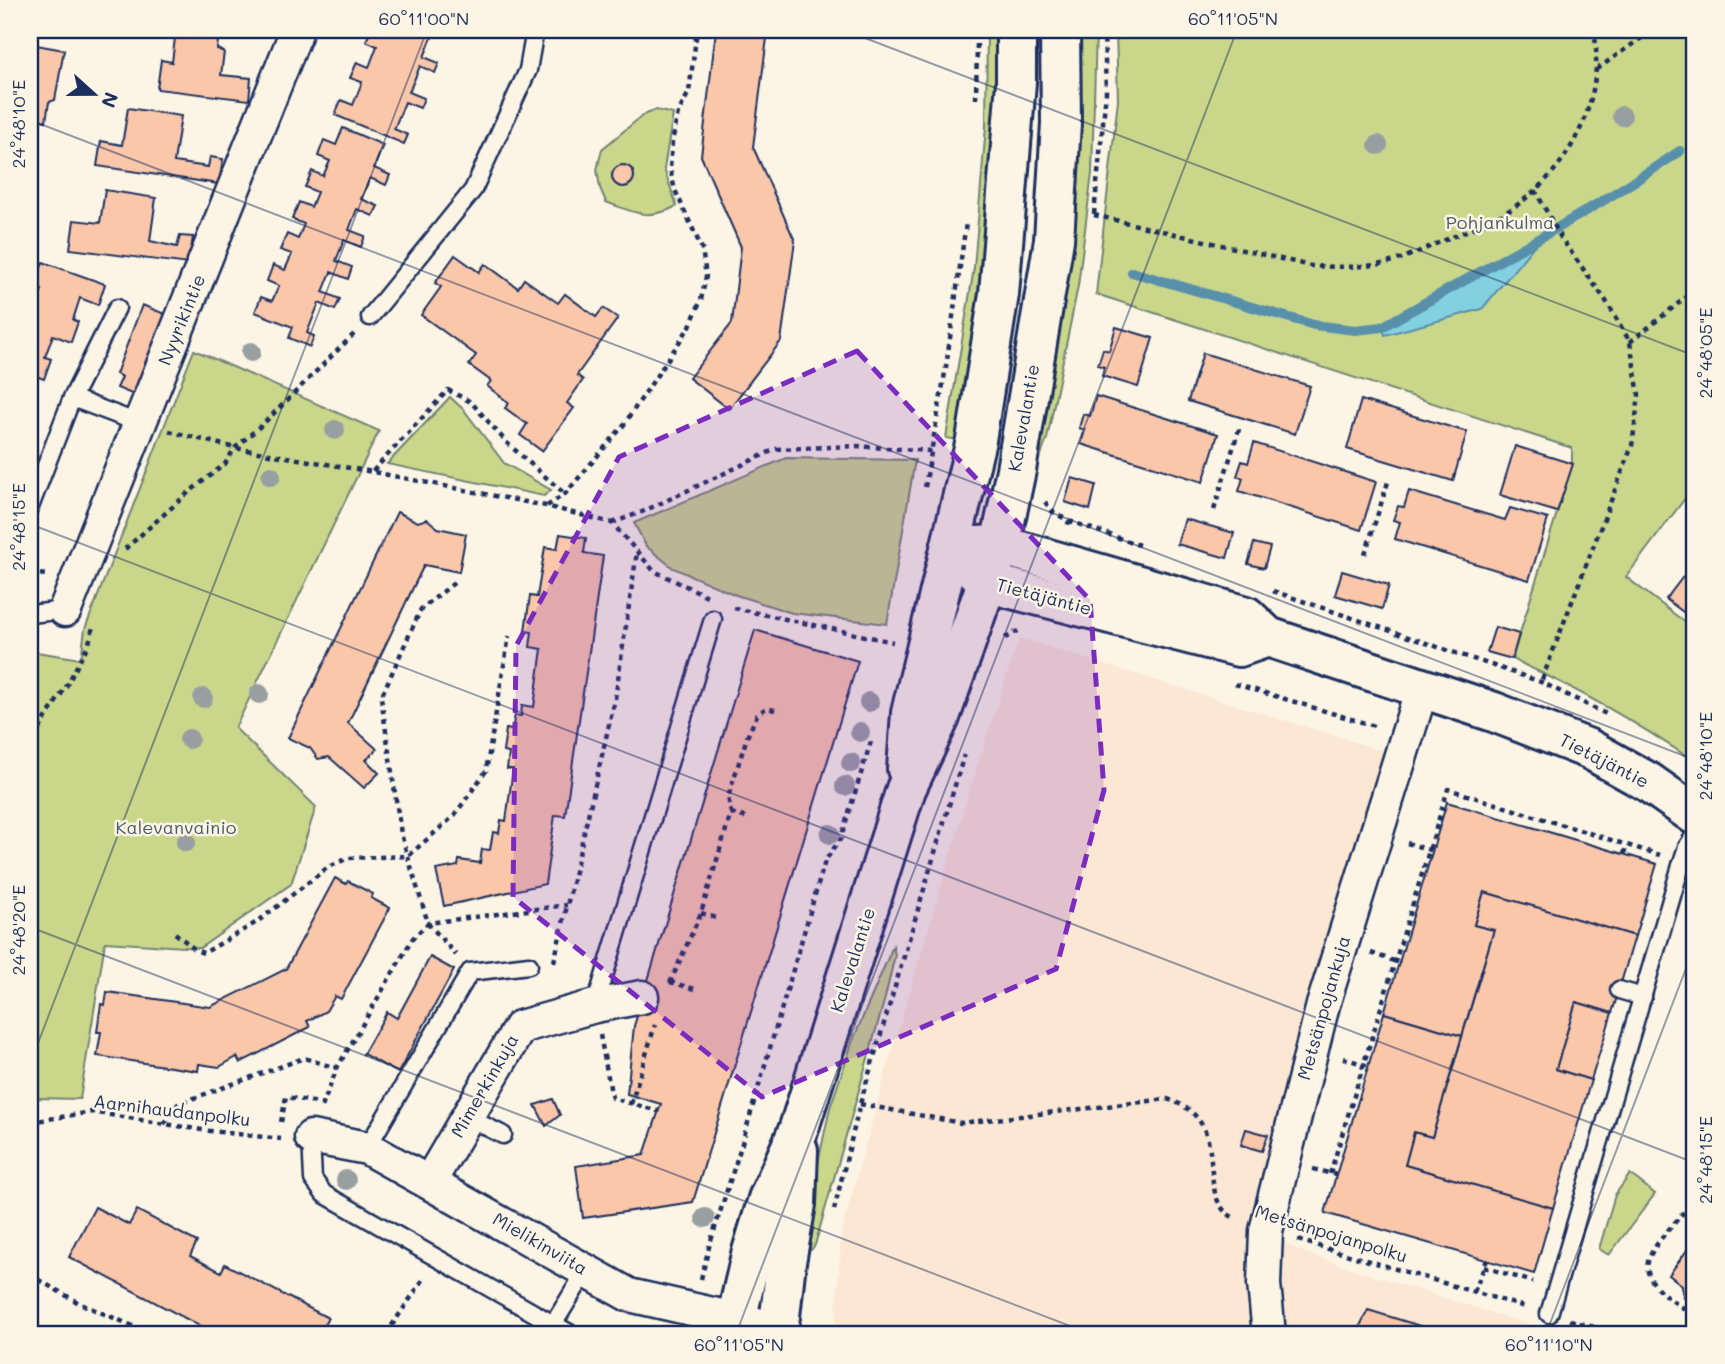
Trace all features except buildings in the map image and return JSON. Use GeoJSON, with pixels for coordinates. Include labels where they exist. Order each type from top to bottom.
{"type":"FeatureCollection","features":[{"type":"Feature","properties":{"kind":"main road","name":"Kalevalantie"},"geometry":{"type":"LineString","coordinates":[[906,789],[911,713],[976,440],[999,293],[1016,82],[1016,30]]}},
{"type":"Feature","properties":{"kind":"main road","name":"Kalevalantie"},"geometry":{"type":"LineString","coordinates":[[735,1327],[751,1255],[768,1199],[798,1131],[906,789],[940,717],[989,583],[1000,545],[1016,470],[1054,240],[1061,123],[1060,30]]}},
{"type":"Feature","properties":{"kind":"main road","name":"Tietäjäntie"},"geometry":{"type":"LineString","coordinates":[[951,547],[1000,545],[1246,616],[1268,637],[1494,712],[1589,749],[1648,782],[1695,815]]}},
{"type":"Feature","properties":{"kind":"main road","name":"Tietäjäntie"},"geometry":{"type":"LineString","coordinates":[[951,547],[989,583],[1239,647],[1268,637]]}},
{"type":"Feature","properties":{"kind":"main road","name":"Kalevalantie"},"geometry":{"type":"LineString","coordinates":[[778,1332],[796,1204],[798,1131]]}},
{"type":"Feature","properties":{"kind":"street","name":"Nyyrikintie"},"geometry":{"type":"LineString","coordinates":[[65,610],[297,30]]}},
{"type":"Feature","properties":{"kind":"street","name":"Metsänpojankuja"},"geometry":{"type":"LineString","coordinates":[[1269,1334],[1264,1284],[1266,1231],[1323,1005],[1422,688]]}},
{"type":"Feature","properties":{"kind":"street","name":"Mimerkinkuja"},"geometry":{"type":"LineString","coordinates":[[429,1181],[520,1027],[595,1006],[655,1003]]}},
{"type":"Feature","properties":{"kind":"street","name":"Mielikinviita"},"geometry":{"type":"LineString","coordinates":[[311,1137],[367,1148],[629,1296],[693,1310],[735,1327],[778,1332]]}},
{"type":"Feature","properties":{"kind":"lane"},"geometry":{"type":"LineString","coordinates":[[370,317],[473,190],[528,70],[535,30]]}},
{"type":"Feature","properties":{"kind":"lane"},"geometry":{"type":"LineString","coordinates":[[30,507],[72,398],[117,308]]}},
{"type":"Feature","properties":{"kind":"lane"},"geometry":{"type":"LineString","coordinates":[[72,398],[141,424]]}},
{"type":"Feature","properties":{"kind":"lane"},"geometry":{"type":"LineString","coordinates":[[30,614],[65,610]]}},
{"type":"Feature","properties":{"kind":"lane"},"geometry":{"type":"LineString","coordinates":[[595,1006],[713,619]]}},
{"type":"Feature","properties":{"kind":"lane"},"geometry":{"type":"LineString","coordinates":[[1549,1314],[1682,862],[1695,835]]}},
{"type":"Feature","properties":{"kind":"lane"},"geometry":{"type":"LineString","coordinates":[[367,1148],[470,972],[529,965]]}},
{"type":"Feature","properties":{"kind":"lane"},"geometry":{"type":"LineString","coordinates":[[1619,990],[1643,998]]}},
{"type":"Feature","properties":{"kind":"lane"},"geometry":{"type":"LineString","coordinates":[[467,1117],[503,1135]]}},
{"type":"Feature","properties":{"kind":"lane"},"geometry":{"type":"LineString","coordinates":[[311,1137],[313,1179],[324,1194],[571,1334]]}},
{"type":"Feature","properties":{"kind":"lane"},"geometry":{"type":"LineString","coordinates":[[554,1323],[586,1271]]}},
{"type":"Feature","properties":{"kind":"path"},"geometry":{"type":"LineString","coordinates":[[546,506],[565,494],[623,426],[690,326],[701,300],[706,276],[702,249],[675,190],[670,169],[678,113],[689,92],[696,33],[653,30]]}},
{"type":"Feature","properties":{"kind":"path"},"geometry":{"type":"LineString","coordinates":[[976,108],[978,30]]}},
{"type":"Feature","properties":{"kind":"path"},"geometry":{"type":"LineString","coordinates":[[1094,215],[1311,266],[1386,263],[1508,211],[1535,190],[1559,164],[1576,139],[1588,111],[1597,70],[1594,30]]}},
{"type":"Feature","properties":{"kind":"path"},"geometry":{"type":"LineString","coordinates":[[1597,70],[1653,30]]}},
{"type":"Feature","properties":{"kind":"path"},"geometry":{"type":"LineString","coordinates":[[1535,190],[1561,238],[1606,301],[1630,342],[1639,395],[1632,446],[1541,682]]}},
{"type":"Feature","properties":{"kind":"path"},"geometry":{"type":"LineString","coordinates":[[141,424],[235,448],[373,471],[546,506],[612,523],[642,512],[776,449],[856,446],[931,451],[946,367],[967,216]]}},
{"type":"Feature","properties":{"kind":"path"},"geometry":{"type":"LineString","coordinates":[[1630,342],[1695,290]]}},
{"type":"Feature","properties":{"kind":"path"},"geometry":{"type":"LineString","coordinates":[[123,550],[225,464],[235,448],[265,422],[370,317]]}},
{"type":"Feature","properties":{"kind":"path"},"geometry":{"type":"LineString","coordinates":[[373,471],[448,390],[471,402],[507,443],[565,494]]}},
{"type":"Feature","properties":{"kind":"path"},"geometry":{"type":"LineString","coordinates":[[1214,510],[1240,426]]}},
{"type":"Feature","properties":{"kind":"path"},"geometry":{"type":"LineString","coordinates":[[1365,554],[1388,482]]}},
{"type":"Feature","properties":{"kind":"path"},"geometry":{"type":"LineString","coordinates":[[1040,491],[1053,512],[1069,521],[1144,547]]}},
{"type":"Feature","properties":{"kind":"path"},"geometry":{"type":"LineString","coordinates":[[1059,561],[1069,521]]}},
{"type":"Feature","properties":{"kind":"path"},"geometry":{"type":"LineString","coordinates":[[612,523],[654,571],[714,599]]}},
{"type":"Feature","properties":{"kind":"path"},"geometry":{"type":"LineString","coordinates":[[552,969],[615,699],[637,552]]}},
{"type":"Feature","properties":{"kind":"path"},"geometry":{"type":"LineString","coordinates":[[454,583],[421,609],[381,697],[401,834],[428,923],[470,972]]}},
{"type":"Feature","properties":{"kind":"path"},"geometry":{"type":"LineString","coordinates":[[1269,590],[1541,682],[1608,716]]}},
{"type":"Feature","properties":{"kind":"path"},"geometry":{"type":"LineString","coordinates":[[1001,643],[1006,636],[1040,625],[1048,598]]}},
{"type":"Feature","properties":{"kind":"path"},"geometry":{"type":"LineString","coordinates":[[726,604],[737,610],[900,644]]}},
{"type":"Feature","properties":{"kind":"path"},"geometry":{"type":"LineString","coordinates":[[175,933],[197,951],[204,953],[257,922],[327,868],[348,858],[408,856],[454,816],[486,771],[509,636]]}},
{"type":"Feature","properties":{"kind":"path"},"geometry":{"type":"LineString","coordinates":[[631,1104],[655,1003],[670,982],[701,914],[731,813],[728,797],[747,737],[757,715],[766,708],[780,711]]}},
{"type":"Feature","properties":{"kind":"path"},"geometry":{"type":"LineString","coordinates":[[693,1310],[709,1247],[825,861],[841,838],[874,730]]}},
{"type":"Feature","properties":{"kind":"path"},"geometry":{"type":"LineString","coordinates":[[833,1212],[860,1104],[965,753]]}},
{"type":"Feature","properties":{"kind":"path"},"geometry":{"type":"LineString","coordinates":[[1304,1166],[1333,1174],[1448,789],[1682,862]]}},
{"type":"Feature","properties":{"kind":"path"},"geometry":{"type":"LineString","coordinates":[[731,813],[747,818]]}},
{"type":"Feature","properties":{"kind":"path"},"geometry":{"type":"LineString","coordinates":[[1396,839],[1430,850]]}},
{"type":"Feature","properties":{"kind":"path"},"geometry":{"type":"LineString","coordinates":[[1624,855],[1627,845]]}},
{"type":"Feature","properties":{"kind":"path"},"geometry":{"type":"LineString","coordinates":[[311,1137],[337,1068],[413,938],[428,923],[566,905]]}},
{"type":"Feature","properties":{"kind":"path"},"geometry":{"type":"LineString","coordinates":[[701,914],[716,918]]}},
{"type":"Feature","properties":{"kind":"path"},"geometry":{"type":"LineString","coordinates":[[1365,951],[1397,961]]}},
{"type":"Feature","properties":{"kind":"path"},"geometry":{"type":"LineString","coordinates":[[670,982],[695,989]]}},
{"type":"Feature","properties":{"kind":"path"},"geometry":{"type":"LineString","coordinates":[[595,1006],[612,1098],[658,1111]]}},
{"type":"Feature","properties":{"kind":"path"},"geometry":{"type":"LineString","coordinates":[[1335,1056],[1366,1066]]}},
{"type":"Feature","properties":{"kind":"path"},"geometry":{"type":"LineString","coordinates":[[164,1124],[178,1104],[304,1058],[337,1068]]}},
{"type":"Feature","properties":{"kind":"path","name":"Metsänpojanpolku"},"geometry":{"type":"LineString","coordinates":[[860,1104],[961,1123],[1167,1099],[1184,1105],[1201,1121],[1208,1137],[1215,1195],[1228,1215],[1266,1231],[1618,1334]]}},
{"type":"Feature","properties":{"kind":"path","name":"Aarnihaudanpolku"},"geometry":{"type":"LineString","coordinates":[[30,1122],[92,1112],[288,1139],[311,1137]]}},
{"type":"Feature","properties":{"kind":"path"},"geometry":{"type":"LineString","coordinates":[[1684,1212],[1649,1256],[1647,1275],[1654,1285],[1695,1316]]}},
{"type":"Feature","properties":{"kind":"path"},"geometry":{"type":"LineString","coordinates":[[386,1334],[436,1257]]}},
{"type":"Feature","properties":{"kind":"path"},"geometry":{"type":"LineString","coordinates":[[1474,1292],[1487,1260]]}},
{"type":"Feature","properties":{"kind":"path"},"geometry":{"type":"LineString","coordinates":[[1484,1268],[1557,1288]]}},
{"type":"Feature","properties":{"kind":"path"},"geometry":{"type":"LineString","coordinates":[[30,1275],[81,1304],[152,1334]]}},
{"type":"Feature","properties":{"kind":"highlighted area"},"geometry":{"type":"Polygon","coordinates":[[[857,351],[1090,600],[1104,790],[1056,969],[762,1097],[513,897],[516,646],[619,457],[857,351]]]}},
{"type":"Feature","properties":{"kind":"shaded area"},"geometry":{"type":"Polygon","coordinates":[[[1019,638],[1390,753],[1255,1220],[1295,1249],[1560,1334],[835,1334],[841,1234],[971,785],[1019,638]]]}},
{"type":"Feature","properties":{"kind":"green space"},"geometry":{"type":"Polygon","coordinates":[[[987,30],[1004,30],[1005,130],[965,441],[946,438],[974,268],[986,126],[987,30]]]}},
{"type":"Feature","properties":{"kind":"green space"},"geometry":{"type":"Polygon","coordinates":[[[1075,30],[1096,30],[1092,173],[1078,286],[1047,439],[1041,455],[1030,454],[1075,30]]]}},
{"type":"Feature","properties":{"kind":"green space","name":"Pohjankulma"},"geometry":{"type":"Polygon","coordinates":[[[1116,30],[1695,30],[1695,485],[1626,577],[1695,630],[1695,762],[1606,706],[1512,659],[1572,464],[1572,448],[1096,294],[1118,100],[1116,30]]]}},
{"type":"Feature","properties":{"kind":"green space"},"geometry":{"type":"Polygon","coordinates":[[[656,110],[673,114],[664,169],[677,206],[667,211],[642,214],[606,202],[597,170],[602,149],[643,115],[656,110]]]}},
{"type":"Feature","properties":{"kind":"green space","name":"Kalevanvainio"},"geometry":{"type":"Polygon","coordinates":[[[194,350],[379,431],[235,728],[316,807],[291,884],[200,948],[105,942],[80,1099],[34,1098],[30,1106],[30,651],[81,659],[85,629],[194,350]]]}},
{"type":"Feature","properties":{"kind":"green space"},"geometry":{"type":"Polygon","coordinates":[[[450,397],[464,410],[504,463],[551,490],[544,496],[387,464],[450,397]]]}},
{"type":"Feature","properties":{"kind":"green space"},"geometry":{"type":"Polygon","coordinates":[[[786,458],[915,460],[887,624],[792,613],[736,595],[673,568],[646,546],[634,523],[786,458]]]}},
{"type":"Feature","properties":{"kind":"green space"},"geometry":{"type":"Polygon","coordinates":[[[893,946],[895,955],[885,998],[815,1245],[811,1250],[799,1250],[830,1108],[853,1040],[893,946]]]}},
{"type":"Feature","properties":{"kind":"green space"},"geometry":{"type":"Polygon","coordinates":[[[1630,1174],[1655,1194],[1609,1255],[1599,1249],[1615,1195],[1630,1174]]]}},
{"type":"Feature","properties":{"kind":"water"},"geometry":{"type":"Polygon","coordinates":[[[1542,236],[1482,309],[1385,335],[1382,327],[1542,236]]]}},
{"type":"Feature","properties":{"kind":"waterway"},"geometry":{"type":"LineString","coordinates":[[1132,272],[1314,325],[1355,330],[1382,327],[1570,220],[1680,151]]}}]}
